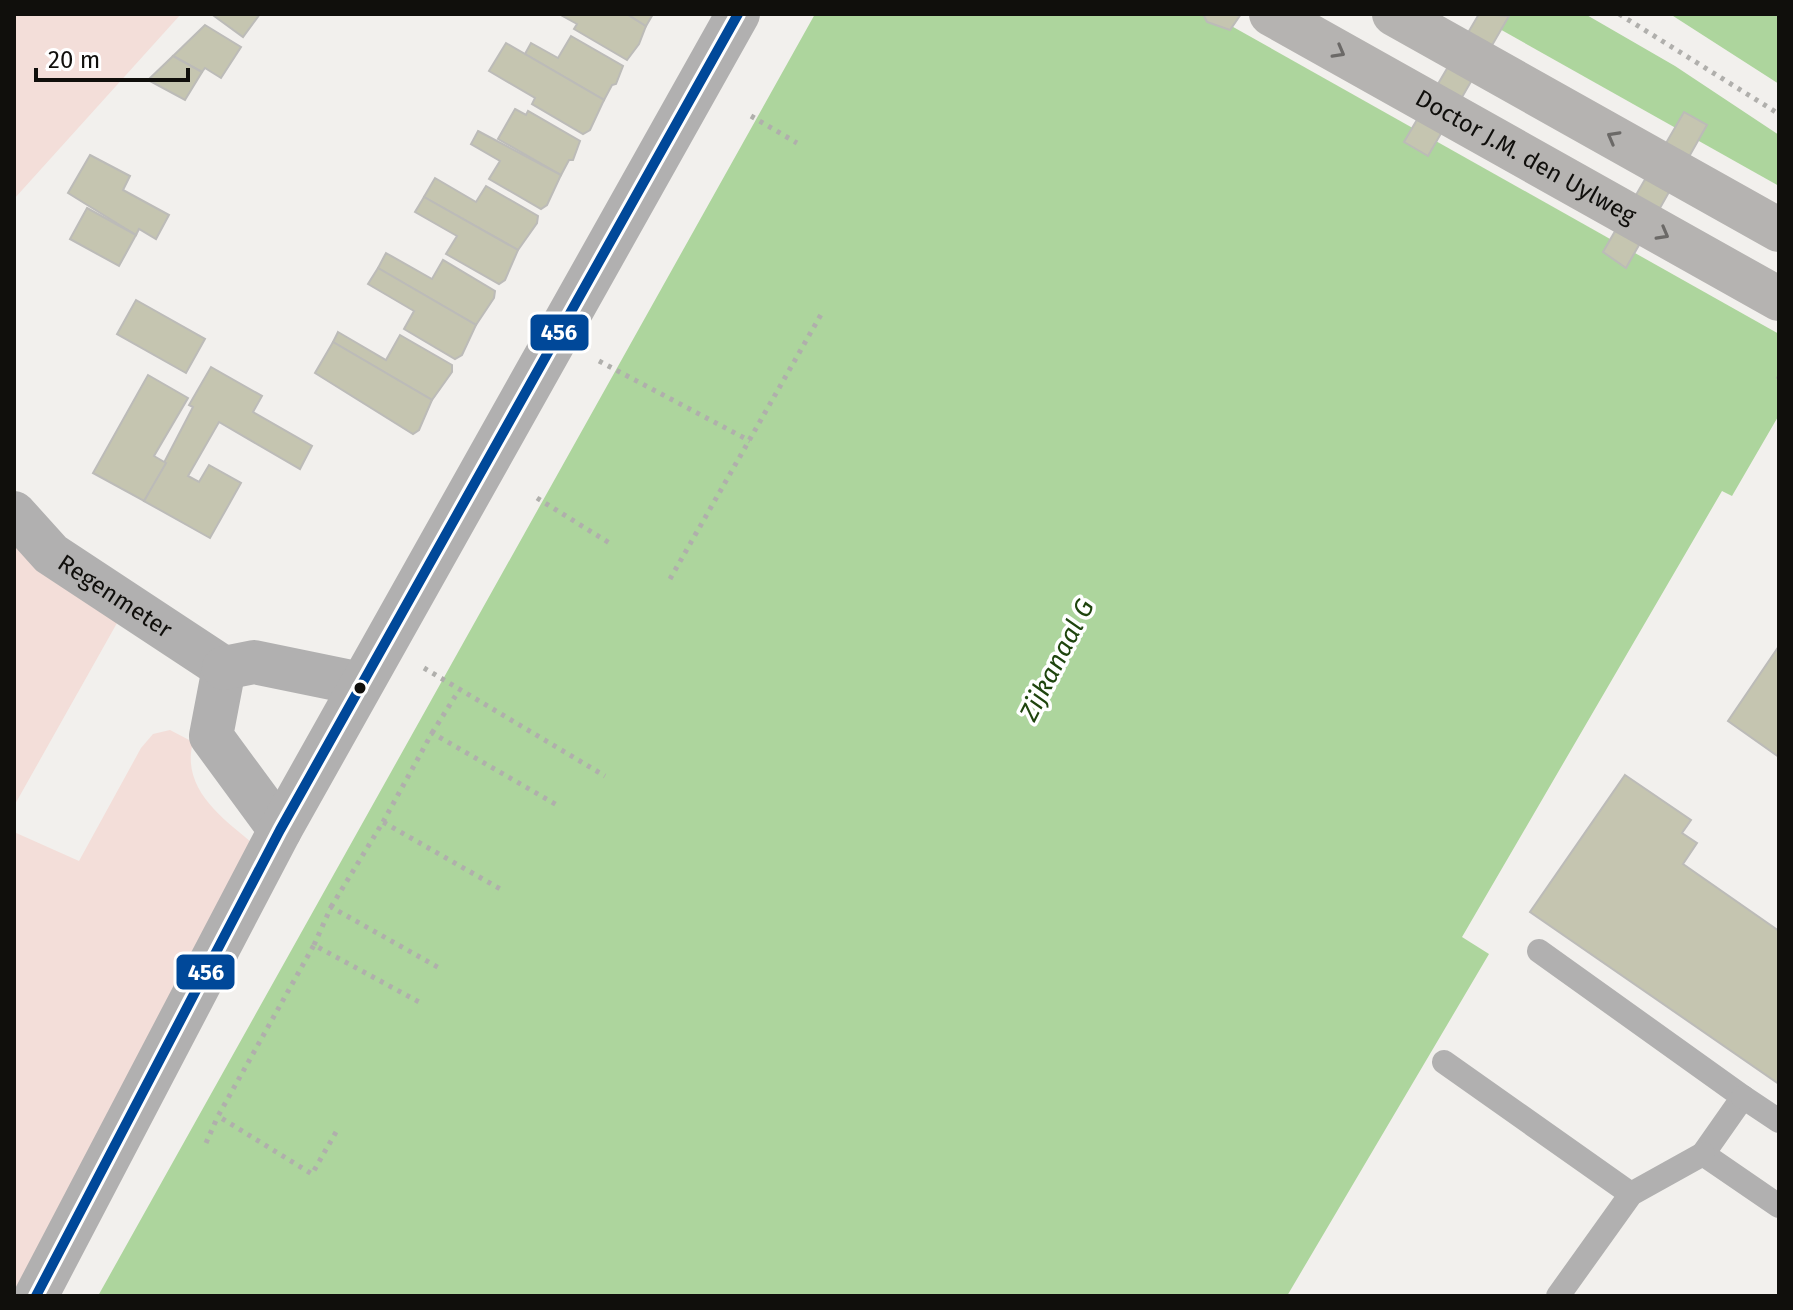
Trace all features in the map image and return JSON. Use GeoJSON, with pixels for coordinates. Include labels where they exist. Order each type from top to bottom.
{"type":"FeatureCollection","features":[{"type":"Feature","properties":{"kind":"main road","name":"Doctor J.M. den Uylweg"},"geometry":{"type":"LineString","coordinates":[[1271,14],[1779,299]]}},
{"type":"Feature","properties":{"kind":"main road"},"geometry":{"type":"LineString","coordinates":[[1394,14],[1779,230]]}},
{"type":"Feature","properties":{"kind":"street"},"geometry":{"type":"LineString","coordinates":[[36,1296],[280,830],[738,14]]}},
{"type":"Feature","properties":{"kind":"street","name":"Regenmeter"},"geometry":{"type":"LineString","coordinates":[[14,513],[51,554],[224,668]]}},
{"type":"Feature","properties":{"kind":"street"},"geometry":{"type":"LineString","coordinates":[[280,830],[211,736],[224,668],[254,662],[361,684]]}},
{"type":"Feature","properties":{"kind":"lane"},"geometry":{"type":"LineString","coordinates":[[1539,951],[1779,1121]]}},
{"type":"Feature","properties":{"kind":"lane"},"geometry":{"type":"LineString","coordinates":[[1444,1062],[1631,1194]]}},
{"type":"Feature","properties":{"kind":"lane"},"geometry":{"type":"LineString","coordinates":[[1558,1296],[1631,1194],[1703,1154],[1743,1097]]}},
{"type":"Feature","properties":{"kind":"lane"},"geometry":{"type":"LineString","coordinates":[[1703,1154],[1779,1206]]}},
{"type":"Feature","properties":{"kind":"path"},"geometry":{"type":"LineString","coordinates":[[1619,14],[1779,114]]}},
{"type":"Feature","properties":{"kind":"path"},"geometry":{"type":"LineString","coordinates":[[751,116],[797,143]]}},
{"type":"Feature","properties":{"kind":"path"},"geometry":{"type":"LineString","coordinates":[[670,579],[823,311]]}},
{"type":"Feature","properties":{"kind":"path"},"geometry":{"type":"LineString","coordinates":[[557,339],[750,441]]}},
{"type":"Feature","properties":{"kind":"path"},"geometry":{"type":"LineString","coordinates":[[537,498],[611,544]]}},
{"type":"Feature","properties":{"kind":"path"},"geometry":{"type":"LineString","coordinates":[[434,675],[605,776]]}},
{"type":"Feature","properties":{"kind":"path"},"geometry":{"type":"LineString","coordinates":[[206,1143],[314,945],[331,907],[456,695]]}},
{"type":"Feature","properties":{"kind":"path"},"geometry":{"type":"LineString","coordinates":[[432,733],[557,805]]}},
{"type":"Feature","properties":{"kind":"path"},"geometry":{"type":"LineString","coordinates":[[383,822],[502,890]]}},
{"type":"Feature","properties":{"kind":"path"},"geometry":{"type":"LineString","coordinates":[[331,907],[441,969]]}},
{"type":"Feature","properties":{"kind":"path"},"geometry":{"type":"LineString","coordinates":[[314,945],[419,1002]]}},
{"type":"Feature","properties":{"kind":"path"},"geometry":{"type":"LineString","coordinates":[[218,1116],[312,1174],[336,1132]]}},
{"type":"Feature","properties":{"kind":"shaded area"},"geometry":{"type":"Polygon","coordinates":[[[14,14],[181,14],[14,199],[14,14]]]}},
{"type":"Feature","properties":{"kind":"shaded area"},"geometry":{"type":"Polygon","coordinates":[[[14,539],[117,623],[14,806],[14,539]]]}},
{"type":"Feature","properties":{"kind":"shaded area"},"geometry":{"type":"Polygon","coordinates":[[[170,730],[193,742],[191,761],[194,778],[212,807],[266,855],[26,1296],[14,1296],[14,832],[79,861],[141,748],[153,734],[170,730]]]}},
{"type":"Feature","properties":{"kind":"water","name":"Zijkanaal G"},"geometry":{"type":"Polygon","coordinates":[[[815,14],[1779,14],[1779,415],[1732,496],[1722,491],[1462,937],[1489,954],[1287,1296],[98,1296],[815,14]]]}},
{"type":"Feature","properties":{"kind":"pier"},"geometry":{"type":"Polygon","coordinates":[[[1210,14],[1473,14],[1779,186],[1779,334],[1210,14]]]}},
{"type":"Feature","properties":{"kind":"pier"},"geometry":{"type":"Polygon","coordinates":[[[1585,14],[1670,14],[1779,84],[1779,135],[1675,66],[1585,14]]]}},
{"type":"Feature","properties":{"kind":"building"},"geometry":{"type":"Polygon","coordinates":[[[260,14],[243,37],[214,16],[260,14]]]}},
{"type":"Feature","properties":{"kind":"building"},"geometry":{"type":"Polygon","coordinates":[[[559,14],[627,14],[646,26],[639,44],[627,60],[574,29],[577,24],[559,14]]]}},
{"type":"Feature","properties":{"kind":"building"},"geometry":{"type":"Polygon","coordinates":[[[627,14],[653,14],[646,26],[627,14]]]}},
{"type":"Feature","properties":{"kind":"building"},"geometry":{"type":"Polygon","coordinates":[[[1203,14],[1241,14],[1230,30],[1207,22],[1203,14]]]}},
{"type":"Feature","properties":{"kind":"building"},"geometry":{"type":"Polygon","coordinates":[[[1479,14],[1509,16],[1428,156],[1404,142],[1479,14]]]}},
{"type":"Feature","properties":{"kind":"building"},"geometry":{"type":"Polygon","coordinates":[[[205,25],[241,47],[221,78],[205,68],[202,72],[173,56],[205,25]]]}},
{"type":"Feature","properties":{"kind":"building"},"geometry":{"type":"Polygon","coordinates":[[[571,36],[623,66],[616,84],[612,85],[604,100],[525,54],[531,43],[558,58],[571,36]]]}},
{"type":"Feature","properties":{"kind":"building"},"geometry":{"type":"Polygon","coordinates":[[[506,43],[604,100],[590,130],[583,134],[532,104],[535,98],[489,71],[506,43]]]}},
{"type":"Feature","properties":{"kind":"building"},"geometry":{"type":"Polygon","coordinates":[[[173,56],[202,72],[185,100],[148,80],[173,56]]]}},
{"type":"Feature","properties":{"kind":"building"},"geometry":{"type":"Polygon","coordinates":[[[515,109],[526,115],[528,111],[580,141],[573,160],[569,160],[561,175],[498,139],[515,109]]]}},
{"type":"Feature","properties":{"kind":"building"},"geometry":{"type":"Polygon","coordinates":[[[1684,112],[1707,125],[1626,268],[1603,252],[1684,112]]]}},
{"type":"Feature","properties":{"kind":"building"},"geometry":{"type":"Polygon","coordinates":[[[478,131],[561,175],[547,205],[541,209],[489,179],[500,161],[471,144],[478,131]]]}},
{"type":"Feature","properties":{"kind":"building"},"geometry":{"type":"Polygon","coordinates":[[[90,155],[130,176],[123,190],[169,215],[156,239],[139,229],[136,235],[68,193],[90,155]]]}},
{"type":"Feature","properties":{"kind":"building"},"geometry":{"type":"Polygon","coordinates":[[[435,178],[476,202],[486,186],[538,216],[537,223],[518,250],[424,197],[435,178]]]}},
{"type":"Feature","properties":{"kind":"building"},"geometry":{"type":"Polygon","coordinates":[[[424,197],[518,250],[505,280],[499,284],[446,254],[457,236],[415,212],[424,197]]]}},
{"type":"Feature","properties":{"kind":"building"},"geometry":{"type":"Polygon","coordinates":[[[87,208],[136,235],[119,266],[70,239],[87,208]]]}},
{"type":"Feature","properties":{"kind":"building"},"geometry":{"type":"Polygon","coordinates":[[[386,253],[432,279],[443,260],[495,291],[494,298],[476,325],[378,268],[386,253]]]}},
{"type":"Feature","properties":{"kind":"building"},"geometry":{"type":"Polygon","coordinates":[[[378,268],[476,325],[462,355],[455,359],[404,329],[414,311],[368,284],[378,268]]]}},
{"type":"Feature","properties":{"kind":"building"},"geometry":{"type":"Polygon","coordinates":[[[136,300],[205,339],[186,373],[117,334],[136,300]]]}},
{"type":"Feature","properties":{"kind":"building"},"geometry":{"type":"Polygon","coordinates":[[[338,332],[386,360],[400,335],[452,365],[452,372],[432,400],[333,342],[338,332]]]}},
{"type":"Feature","properties":{"kind":"building"},"geometry":{"type":"Polygon","coordinates":[[[333,342],[432,400],[419,430],[413,434],[315,373],[333,342]]]}},
{"type":"Feature","properties":{"kind":"building"},"geometry":{"type":"Polygon","coordinates":[[[211,367],[262,396],[253,412],[312,446],[300,469],[219,422],[188,476],[199,482],[209,465],[241,483],[210,538],[144,501],[193,407],[189,405],[211,367]]]}},
{"type":"Feature","properties":{"kind":"building"},"geometry":{"type":"Polygon","coordinates":[[[148,375],[188,398],[154,456],[166,463],[144,501],[93,473],[148,375]]]}},
{"type":"Feature","properties":{"kind":"building"},"geometry":{"type":"Polygon","coordinates":[[[1779,646],[1779,757],[1728,721],[1779,646]]]}},
{"type":"Feature","properties":{"kind":"building"},"geometry":{"type":"Polygon","coordinates":[[[1625,775],[1691,820],[1682,833],[1697,843],[1683,864],[1779,931],[1779,1084],[1530,912],[1625,775]]]}},
{"type":"Feature","properties":{"kind":"transit line","name":"456"},"geometry":{"type":"LineString","coordinates":[[36,1296],[280,830],[738,14]]}}]}
